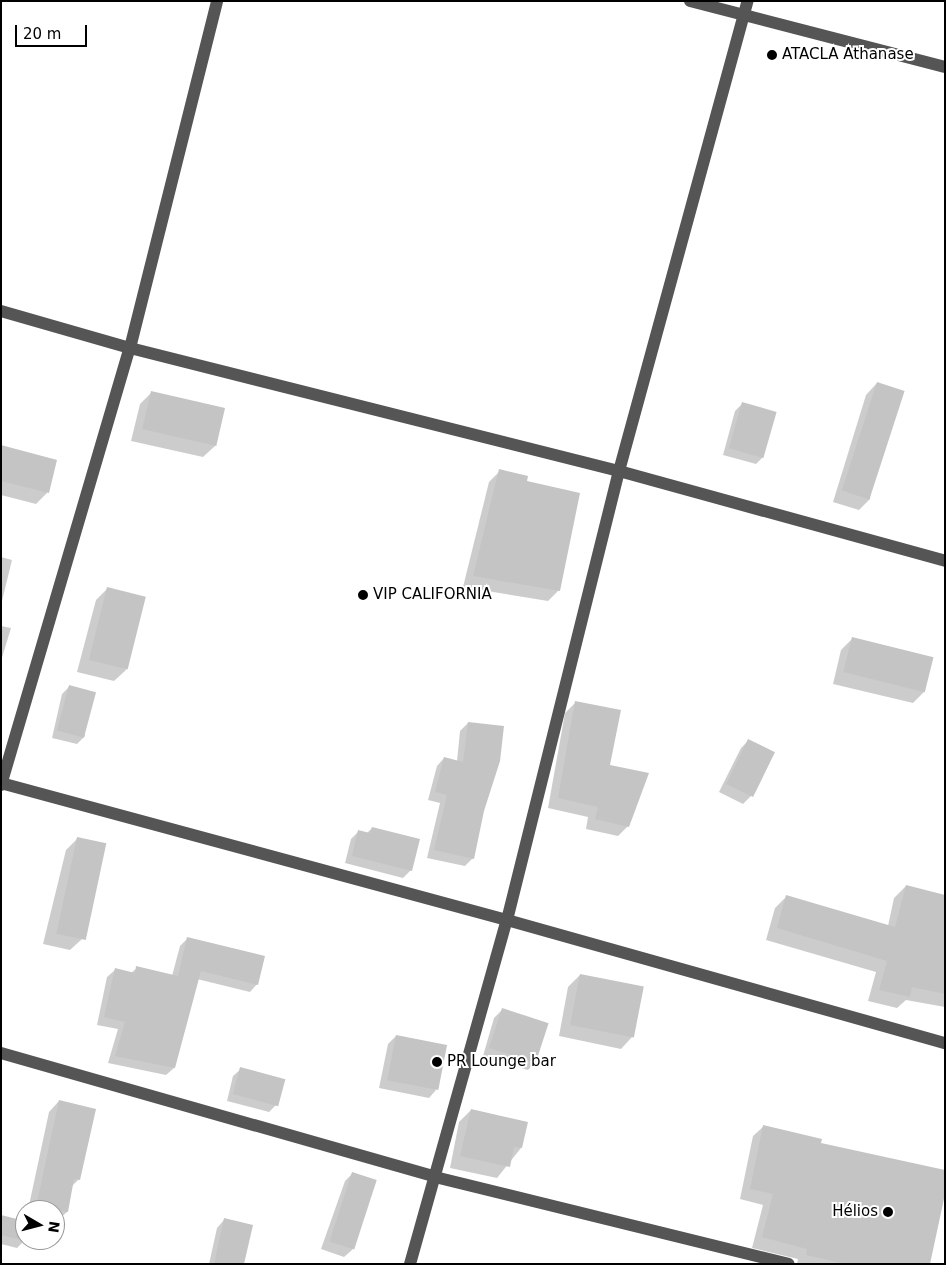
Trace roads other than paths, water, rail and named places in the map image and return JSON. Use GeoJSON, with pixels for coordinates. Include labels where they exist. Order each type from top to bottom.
{"type":"FeatureCollection","features":[{"type":"Feature","properties":{"kind":"street"},"geometry":{"type":"LineString","coordinates":[[217,1],[130,348],[1,784],[507,920],[945,1043]]}},
{"type":"Feature","properties":{"kind":"street"},"geometry":{"type":"LineString","coordinates":[[690,1],[945,67]]}},
{"type":"Feature","properties":{"kind":"street"},"geometry":{"type":"LineString","coordinates":[[410,1264],[507,920],[619,471],[748,1]]}},
{"type":"Feature","properties":{"kind":"street"},"geometry":{"type":"LineString","coordinates":[[1,311],[130,348],[619,471],[945,561]]}},
{"type":"Feature","properties":{"kind":"street"},"geometry":{"type":"LineString","coordinates":[[1,1053],[436,1177],[788,1264]]}},
{"type":"Feature","properties":{"kind":"place","name":"ATACLA Athanase"},"geometry":{"type":"Point","coordinates":[772,55]}},
{"type":"Feature","properties":{"kind":"place","name":"VIP CALIFORNIA"},"geometry":{"type":"Point","coordinates":[363,595]}},
{"type":"Feature","properties":{"kind":"place","name":"PR Lounge bar"},"geometry":{"type":"Point","coordinates":[437,1062]}},
{"type":"Feature","properties":{"kind":"place","name":"Hélios"},"geometry":{"type":"Point","coordinates":[888,1212]}}]}
